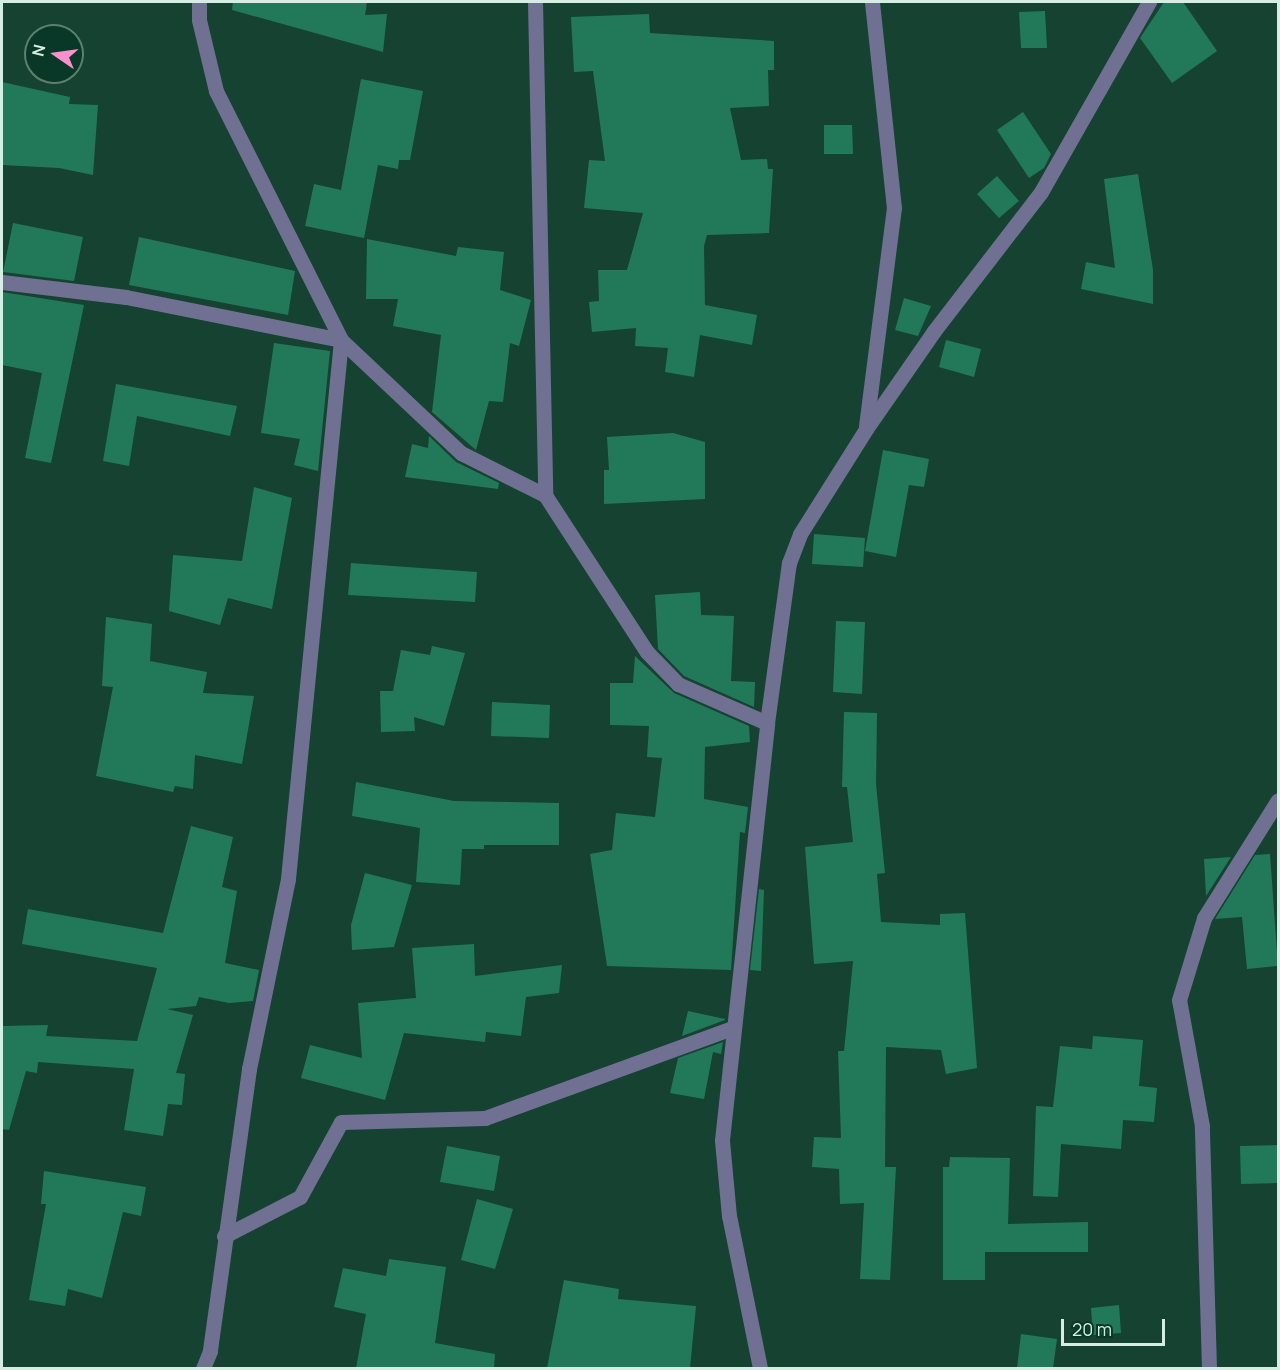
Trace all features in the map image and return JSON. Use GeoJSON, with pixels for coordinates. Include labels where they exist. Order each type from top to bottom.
{"type":"FeatureCollection","features":[{"type":"Feature","properties":{"kind":"street"},"geometry":{"type":"LineString","coordinates":[[199,2],[199,20],[216,91],[341,340],[461,453],[545,495],[647,652],[678,684],[767,723]]}},
{"type":"Feature","properties":{"kind":"street"},"geometry":{"type":"LineString","coordinates":[[535,2],[545,495]]}},
{"type":"Feature","properties":{"kind":"street"},"geometry":{"type":"LineString","coordinates":[[866,429],[894,207],[872,2]]}},
{"type":"Feature","properties":{"kind":"street"},"geometry":{"type":"LineString","coordinates":[[760,1368],[729,1216],[722,1140],[732,1028],[767,723],[789,563],[800,534],[866,429],[934,331],[1041,192],[1149,2]]}},
{"type":"Feature","properties":{"kind":"street"},"geometry":{"type":"LineString","coordinates":[[2,282],[126,297],[341,340]]}},
{"type":"Feature","properties":{"kind":"street"},"geometry":{"type":"LineString","coordinates":[[203,1368],[210,1352],[224,1236],[249,1070],[288,879],[341,340]]}},
{"type":"Feature","properties":{"kind":"street"},"geometry":{"type":"LineString","coordinates":[[1209,1368],[1202,1126],[1179,1000],[1204,918],[1278,800]]}},
{"type":"Feature","properties":{"kind":"street"},"geometry":{"type":"LineString","coordinates":[[224,1236],[300,1197],[341,1122],[485,1118],[732,1028]]}},
{"type":"Feature","properties":{"kind":"building"},"geometry":{"type":"Polygon","coordinates":[[[233,2],[367,2],[365,15],[387,14],[383,52],[232,10],[233,2]]]}},
{"type":"Feature","properties":{"kind":"building"},"geometry":{"type":"Polygon","coordinates":[[[1164,2],[1183,2],[1217,51],[1172,83],[1140,38],[1164,2]]]}},
{"type":"Feature","properties":{"kind":"building"},"geometry":{"type":"Polygon","coordinates":[[[1045,11],[1047,48],[1021,48],[1019,12],[1045,11]]]}},
{"type":"Feature","properties":{"kind":"building"},"geometry":{"type":"Polygon","coordinates":[[[649,14],[650,33],[774,41],[774,70],[768,70],[769,106],[730,108],[741,160],[767,159],[768,169],[773,169],[769,233],[707,235],[704,246],[705,305],[757,315],[752,345],[700,335],[694,377],[665,372],[668,348],[635,346],[636,328],[592,332],[589,302],[599,301],[598,270],[627,270],[643,213],[584,208],[589,160],[605,161],[593,71],[574,72],[571,17],[649,14]]]}},
{"type":"Feature","properties":{"kind":"building"},"geometry":{"type":"Polygon","coordinates":[[[361,79],[423,91],[410,160],[399,160],[398,169],[378,165],[364,238],[305,226],[314,184],[341,190],[361,79]]]}},
{"type":"Feature","properties":{"kind":"building"},"geometry":{"type":"Polygon","coordinates":[[[2,82],[70,97],[69,104],[98,105],[93,175],[59,168],[2,165],[2,82]]]}},
{"type":"Feature","properties":{"kind":"building"},"geometry":{"type":"Polygon","coordinates":[[[1023,112],[1051,154],[1044,168],[1029,178],[997,130],[1023,112]]]}},
{"type":"Feature","properties":{"kind":"building"},"geometry":{"type":"Polygon","coordinates":[[[824,125],[852,125],[853,154],[824,154],[824,125]]]}},
{"type":"Feature","properties":{"kind":"building"},"geometry":{"type":"Polygon","coordinates":[[[1138,174],[1153,270],[1153,304],[1081,289],[1086,262],[1115,268],[1104,179],[1138,174]]]}},
{"type":"Feature","properties":{"kind":"building"},"geometry":{"type":"Polygon","coordinates":[[[997,176],[1019,201],[999,218],[977,194],[997,176]]]}},
{"type":"Feature","properties":{"kind":"building"},"geometry":{"type":"Polygon","coordinates":[[[13,223],[83,237],[74,281],[3,272],[13,223]]]}},
{"type":"Feature","properties":{"kind":"building"},"geometry":{"type":"Polygon","coordinates":[[[139,237],[295,271],[288,315],[129,285],[139,237]]]}},
{"type":"Feature","properties":{"kind":"building"},"geometry":{"type":"Polygon","coordinates":[[[367,239],[456,256],[458,247],[504,252],[500,290],[531,300],[519,346],[510,343],[503,402],[489,401],[476,450],[432,412],[441,335],[393,326],[398,299],[366,299],[367,239]]]}},
{"type":"Feature","properties":{"kind":"building"},"geometry":{"type":"Polygon","coordinates":[[[2,292],[84,305],[51,463],[25,458],[42,373],[2,365],[2,292]]]}},
{"type":"Feature","properties":{"kind":"building"},"geometry":{"type":"Polygon","coordinates":[[[904,298],[931,306],[918,336],[895,330],[904,298]]]}},
{"type":"Feature","properties":{"kind":"building"},"geometry":{"type":"Polygon","coordinates":[[[946,340],[981,349],[974,377],[939,367],[946,340]]]}},
{"type":"Feature","properties":{"kind":"building"},"geometry":{"type":"Polygon","coordinates":[[[274,343],[330,351],[318,471],[294,465],[300,439],[261,433],[274,343]]]}},
{"type":"Feature","properties":{"kind":"building"},"geometry":{"type":"Polygon","coordinates":[[[116,384],[237,406],[230,436],[137,416],[129,466],[103,461],[116,384]]]}},
{"type":"Feature","properties":{"kind":"building"},"geometry":{"type":"Polygon","coordinates":[[[673,433],[705,442],[705,499],[604,504],[604,470],[609,470],[607,437],[673,433]]]}},
{"type":"Feature","properties":{"kind":"building"},"geometry":{"type":"Polygon","coordinates":[[[429,436],[456,462],[499,483],[498,489],[405,477],[412,444],[428,448],[429,436]]]}},
{"type":"Feature","properties":{"kind":"building"},"geometry":{"type":"Polygon","coordinates":[[[883,450],[929,459],[924,487],[909,485],[896,557],[865,551],[883,450]]]}},
{"type":"Feature","properties":{"kind":"building"},"geometry":{"type":"Polygon","coordinates":[[[254,487],[292,498],[272,609],[228,598],[220,625],[169,611],[173,555],[242,561],[254,487]]]}},
{"type":"Feature","properties":{"kind":"building"},"geometry":{"type":"Polygon","coordinates":[[[814,534],[865,538],[863,567],[812,564],[814,534]]]}},
{"type":"Feature","properties":{"kind":"building"},"geometry":{"type":"Polygon","coordinates":[[[351,563],[477,572],[475,602],[348,595],[351,563]]]}},
{"type":"Feature","properties":{"kind":"building"},"geometry":{"type":"Polygon","coordinates":[[[700,592],[701,615],[734,616],[731,681],[755,682],[754,707],[684,676],[658,649],[655,595],[700,592]]]}},
{"type":"Feature","properties":{"kind":"building"},"geometry":{"type":"Polygon","coordinates":[[[106,617],[152,624],[150,661],[207,672],[203,693],[254,696],[242,764],[195,755],[193,789],[175,786],[173,792],[96,776],[113,687],[102,686],[106,617]]]}},
{"type":"Feature","properties":{"kind":"building"},"geometry":{"type":"Polygon","coordinates":[[[836,621],[865,622],[862,694],[833,692],[836,621]]]}},
{"type":"Feature","properties":{"kind":"building"},"geometry":{"type":"Polygon","coordinates":[[[432,646],[465,653],[444,726],[414,717],[415,731],[381,732],[380,691],[393,691],[401,650],[430,655],[432,646]]]}},
{"type":"Feature","properties":{"kind":"building"},"geometry":{"type":"Polygon","coordinates":[[[635,656],[674,693],[749,726],[750,742],[705,747],[704,799],[748,807],[745,833],[740,832],[731,970],[607,966],[590,854],[612,850],[616,813],[655,817],[662,758],[647,757],[649,726],[610,725],[610,683],[633,683],[635,656]]]}},
{"type":"Feature","properties":{"kind":"building"},"geometry":{"type":"Polygon","coordinates":[[[492,702],[550,705],[549,738],[491,736],[492,702]]]}},
{"type":"Feature","properties":{"kind":"building"},"geometry":{"type":"Polygon","coordinates":[[[844,712],[877,713],[876,784],[885,873],[877,874],[881,922],[940,925],[940,914],[965,913],[977,1068],[946,1074],[941,1050],[886,1047],[885,1167],[896,1167],[890,1280],[860,1279],[864,1203],[840,1204],[839,1169],[812,1167],[814,1137],[841,1138],[838,1051],[844,1051],[853,961],[814,964],[805,847],[853,842],[847,787],[842,787],[844,712]]]}},
{"type":"Feature","properties":{"kind":"building"},"geometry":{"type":"Polygon","coordinates":[[[356,782],[454,801],[559,803],[559,845],[484,845],[484,849],[462,849],[460,885],[416,882],[420,828],[352,816],[356,782]]]}},
{"type":"Feature","properties":{"kind":"building"},"geometry":{"type":"Polygon","coordinates":[[[191,826],[233,837],[222,887],[237,891],[225,963],[259,970],[253,1001],[229,1003],[199,997],[196,1006],[167,1009],[193,1015],[176,1073],[185,1074],[182,1105],[168,1104],[163,1136],[124,1130],[134,1069],[38,1062],[37,1073],[26,1071],[9,1130],[2,1129],[2,1026],[48,1025],[46,1036],[137,1041],[157,968],[22,944],[28,909],[163,933],[191,826]]]}},
{"type":"Feature","properties":{"kind":"building"},"geometry":{"type":"Polygon","coordinates":[[[1270,854],[1278,966],[1247,969],[1242,917],[1215,919],[1255,855],[1270,854]]]}},
{"type":"Feature","properties":{"kind":"building"},"geometry":{"type":"Polygon","coordinates":[[[1231,857],[1206,896],[1204,859],[1231,857]]]}},
{"type":"Feature","properties":{"kind":"building"},"geometry":{"type":"Polygon","coordinates":[[[365,873],[412,885],[394,947],[352,950],[351,925],[365,873]]]}},
{"type":"Feature","properties":{"kind":"building"},"geometry":{"type":"Polygon","coordinates":[[[759,889],[764,890],[761,971],[750,970],[759,889]]]}},
{"type":"Feature","properties":{"kind":"building"},"geometry":{"type":"Polygon","coordinates":[[[474,944],[475,976],[562,965],[559,993],[526,997],[521,1036],[486,1032],[485,1042],[404,1033],[385,1100],[301,1078],[310,1045],[362,1058],[358,1003],[416,998],[412,948],[474,944]]]}},
{"type":"Feature","properties":{"kind":"building"},"geometry":{"type":"Polygon","coordinates":[[[688,1011],[725,1019],[725,1020],[682,1036],[688,1011]]]}},
{"type":"Feature","properties":{"kind":"building"},"geometry":{"type":"Polygon","coordinates":[[[1093,1036],[1143,1040],[1139,1086],[1157,1088],[1154,1122],[1123,1120],[1121,1149],[1061,1144],[1058,1197],[1033,1196],[1036,1106],[1053,1107],[1060,1046],[1092,1049],[1093,1036]]]}},
{"type":"Feature","properties":{"kind":"building"},"geometry":{"type":"Polygon","coordinates":[[[723,1042],[721,1054],[713,1052],[704,1099],[670,1093],[678,1058],[723,1042]]]}},
{"type":"Feature","properties":{"kind":"building"},"geometry":{"type":"Polygon","coordinates":[[[1278,1145],[1278,1183],[1241,1184],[1240,1146],[1278,1145]]]}},
{"type":"Feature","properties":{"kind":"building"},"geometry":{"type":"Polygon","coordinates":[[[447,1146],[500,1156],[494,1191],[440,1182],[447,1146]]]}},
{"type":"Feature","properties":{"kind":"building"},"geometry":{"type":"Polygon","coordinates":[[[950,1157],[1010,1158],[1008,1224],[1088,1222],[1088,1252],[985,1252],[985,1280],[943,1280],[943,1167],[949,1167],[950,1157]]]}},
{"type":"Feature","properties":{"kind":"building"},"geometry":{"type":"Polygon","coordinates":[[[44,1171],[146,1187],[141,1216],[123,1212],[102,1298],[68,1289],[65,1306],[29,1300],[46,1204],[41,1204],[44,1171]]]}},
{"type":"Feature","properties":{"kind":"building"},"geometry":{"type":"Polygon","coordinates":[[[477,1199],[513,1209],[495,1269],[461,1260],[477,1199]]]}},
{"type":"Feature","properties":{"kind":"building"},"geometry":{"type":"Polygon","coordinates":[[[389,1259],[446,1267],[435,1343],[495,1354],[494,1368],[356,1368],[366,1314],[334,1307],[343,1268],[386,1276],[389,1259]]]}},
{"type":"Feature","properties":{"kind":"building"},"geometry":{"type":"Polygon","coordinates":[[[564,1280],[619,1289],[618,1299],[696,1306],[690,1368],[547,1368],[564,1280]]]}},
{"type":"Feature","properties":{"kind":"building"},"geometry":{"type":"Polygon","coordinates":[[[1119,1305],[1121,1333],[1093,1335],[1091,1308],[1119,1305]]]}},
{"type":"Feature","properties":{"kind":"building"},"geometry":{"type":"Polygon","coordinates":[[[1021,1334],[1057,1339],[1053,1368],[1017,1368],[1021,1334]]]}}]}
